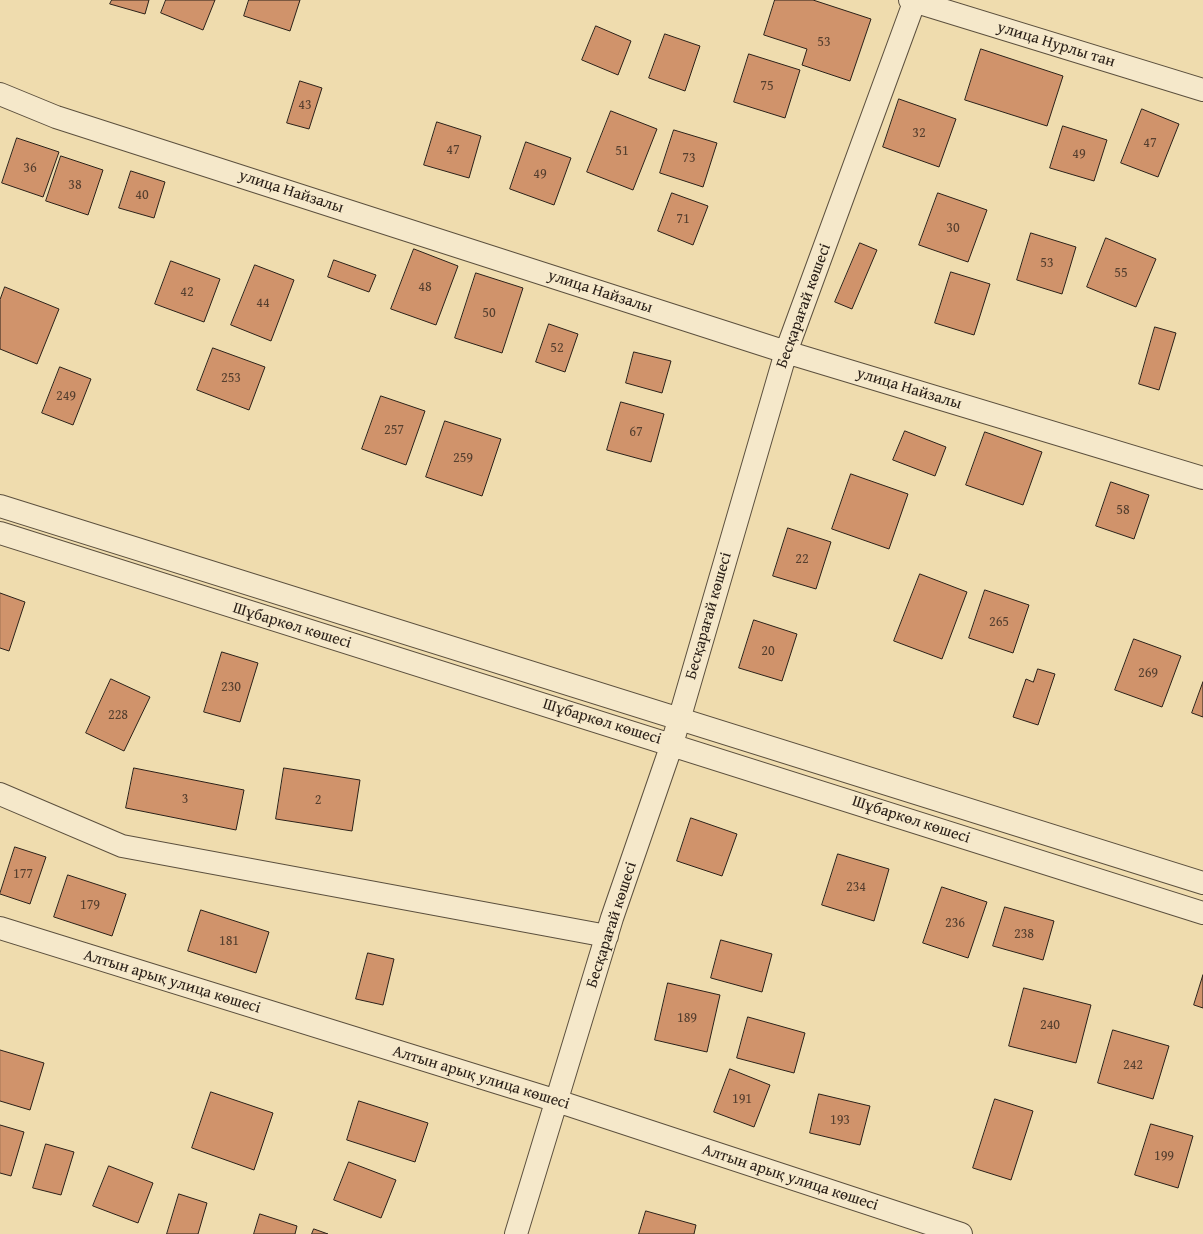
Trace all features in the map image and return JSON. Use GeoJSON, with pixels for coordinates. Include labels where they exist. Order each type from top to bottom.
{"type":"FeatureCollection","features":[{"type":"Feature","properties":{"kind":"street","name":"улица Нурлы тан"},"geometry":{"type":"LineString","coordinates":[[913,1],[1203,90]]}},
{"type":"Feature","properties":{"kind":"street","name":"Бесқарағай көшесі"},"geometry":{"type":"LineString","coordinates":[[516,1234],[607,936],[680,718],[786,352],[913,1]]}},
{"type":"Feature","properties":{"kind":"street","name":"улица Найзалы"},"geometry":{"type":"LineString","coordinates":[[0,94],[56,117],[786,352],[1203,478]]}},
{"type":"Feature","properties":{"kind":"street","name":"Шұбаркөл көшесі"},"geometry":{"type":"LineString","coordinates":[[0,506],[1203,882]]}},
{"type":"Feature","properties":{"kind":"street","name":"Шұбаркөл көшесі"},"geometry":{"type":"LineString","coordinates":[[0,533],[151,582],[672,744],[1203,913]]}},
{"type":"Feature","properties":{"kind":"street"},"geometry":{"type":"LineString","coordinates":[[0,794],[122,846],[607,936]]}},
{"type":"Feature","properties":{"kind":"street","name":"Алтын арық улица көшесі"},"geometry":{"type":"LineString","coordinates":[[0,928],[557,1101],[961,1234]]}},
{"type":"Feature","properties":{"kind":"building"},"geometry":{"type":"Polygon","coordinates":[[[112,0],[149,0],[145,14],[110,4],[112,0]]]}},
{"type":"Feature","properties":{"kind":"building"},"geometry":{"type":"Polygon","coordinates":[[[166,0],[215,0],[203,30],[161,13],[166,0]]]}},
{"type":"Feature","properties":{"kind":"building"},"geometry":{"type":"Polygon","coordinates":[[[249,0],[300,0],[290,31],[244,16],[249,0]]]}},
{"type":"Feature","properties":{"kind":"building"},"geometry":{"type":"Polygon","coordinates":[[[775,0],[813,0],[871,19],[850,81],[802,65],[807,49],[764,35],[775,0]]]}},
{"type":"Feature","properties":{"kind":"building"},"geometry":{"type":"Polygon","coordinates":[[[596,26],[631,41],[618,75],[582,60],[596,26]]]}},
{"type":"Feature","properties":{"kind":"building"},"geometry":{"type":"Polygon","coordinates":[[[665,34],[700,46],[685,91],[649,78],[665,34]]]}},
{"type":"Feature","properties":{"kind":"building"},"geometry":{"type":"Polygon","coordinates":[[[981,49],[1063,76],[1047,126],[965,100],[981,49]]]}},
{"type":"Feature","properties":{"kind":"building"},"geometry":{"type":"Polygon","coordinates":[[[749,54],[800,70],[785,118],[734,102],[749,54]]]}},
{"type":"Feature","properties":{"kind":"building"},"geometry":{"type":"Polygon","coordinates":[[[300,81],[322,88],[309,129],[287,123],[300,81]]]}},
{"type":"Feature","properties":{"kind":"building"},"geometry":{"type":"Polygon","coordinates":[[[899,99],[956,119],[939,167],[883,147],[899,99]]]}},
{"type":"Feature","properties":{"kind":"building"},"geometry":{"type":"Polygon","coordinates":[[[1142,109],[1179,124],[1158,177],[1121,163],[1142,109]]]}},
{"type":"Feature","properties":{"kind":"building"},"geometry":{"type":"Polygon","coordinates":[[[611,111],[657,129],[633,190],[587,172],[611,111]]]}},
{"type":"Feature","properties":{"kind":"building"},"geometry":{"type":"Polygon","coordinates":[[[437,122],[481,136],[469,178],[424,165],[437,122]]]}},
{"type":"Feature","properties":{"kind":"building"},"geometry":{"type":"Polygon","coordinates":[[[1063,126],[1107,140],[1094,181],[1050,168],[1063,126]]]}},
{"type":"Feature","properties":{"kind":"building"},"geometry":{"type":"Polygon","coordinates":[[[674,130],[717,143],[703,187],[660,173],[674,130]]]}},
{"type":"Feature","properties":{"kind":"building"},"geometry":{"type":"Polygon","coordinates":[[[17,138],[59,152],[43,197],[2,183],[17,138]]]}},
{"type":"Feature","properties":{"kind":"building"},"geometry":{"type":"Polygon","coordinates":[[[526,142],[571,158],[554,205],[510,189],[526,142]]]}},
{"type":"Feature","properties":{"kind":"building"},"geometry":{"type":"Polygon","coordinates":[[[61,156],[103,170],[88,215],[46,201],[61,156]]]}},
{"type":"Feature","properties":{"kind":"building"},"geometry":{"type":"Polygon","coordinates":[[[131,171],[165,182],[154,218],[119,208],[131,171]]]}},
{"type":"Feature","properties":{"kind":"building"},"geometry":{"type":"Polygon","coordinates":[[[672,193],[708,206],[693,245],[658,231],[672,193]]]}},
{"type":"Feature","properties":{"kind":"building"},"geometry":{"type":"Polygon","coordinates":[[[938,193],[987,210],[968,262],[919,245],[938,193]]]}},
{"type":"Feature","properties":{"kind":"building"},"geometry":{"type":"Polygon","coordinates":[[[1031,233],[1076,247],[1062,294],[1017,280],[1031,233]]]}},
{"type":"Feature","properties":{"kind":"building"},"geometry":{"type":"Polygon","coordinates":[[[1106,238],[1156,259],[1136,307],[1087,287],[1106,238]]]}},
{"type":"Feature","properties":{"kind":"building"},"geometry":{"type":"Polygon","coordinates":[[[860,243],[877,250],[852,309],[835,302],[860,243]]]}},
{"type":"Feature","properties":{"kind":"building"},"geometry":{"type":"Polygon","coordinates":[[[414,249],[458,266],[436,325],[391,309],[414,249]]]}},
{"type":"Feature","properties":{"kind":"building"},"geometry":{"type":"Polygon","coordinates":[[[334,260],[376,275],[369,292],[328,277],[334,260]]]}},
{"type":"Feature","properties":{"kind":"building"},"geometry":{"type":"Polygon","coordinates":[[[171,261],[220,279],[204,322],[155,304],[171,261]]]}},
{"type":"Feature","properties":{"kind":"building"},"geometry":{"type":"Polygon","coordinates":[[[255,265],[294,280],[271,341],[231,325],[255,265]]]}},
{"type":"Feature","properties":{"kind":"building"},"geometry":{"type":"Polygon","coordinates":[[[951,272],[990,284],[974,335],[935,323],[951,272]]]}},
{"type":"Feature","properties":{"kind":"building"},"geometry":{"type":"Polygon","coordinates":[[[476,273],[523,288],[502,353],[455,338],[476,273]]]}},
{"type":"Feature","properties":{"kind":"building"},"geometry":{"type":"Polygon","coordinates":[[[5,287],[59,309],[37,364],[0,349],[0,300],[5,287]]]}},
{"type":"Feature","properties":{"kind":"building"},"geometry":{"type":"Polygon","coordinates":[[[549,324],[578,334],[565,372],[536,362],[549,324]]]}},
{"type":"Feature","properties":{"kind":"building"},"geometry":{"type":"Polygon","coordinates":[[[1155,327],[1176,333],[1159,390],[1139,384],[1155,327]]]}},
{"type":"Feature","properties":{"kind":"building"},"geometry":{"type":"Polygon","coordinates":[[[213,348],[265,367],[249,410],[197,390],[213,348]]]}},
{"type":"Feature","properties":{"kind":"building"},"geometry":{"type":"Polygon","coordinates":[[[634,352],[671,361],[662,393],[626,383],[634,352]]]}},
{"type":"Feature","properties":{"kind":"building"},"geometry":{"type":"Polygon","coordinates":[[[60,367],[91,379],[73,425],[42,413],[60,367]]]}},
{"type":"Feature","properties":{"kind":"building"},"geometry":{"type":"Polygon","coordinates":[[[381,396],[425,411],[406,465],[362,449],[381,396]]]}},
{"type":"Feature","properties":{"kind":"building"},"geometry":{"type":"Polygon","coordinates":[[[621,402],[664,414],[651,462],[607,450],[621,402]]]}},
{"type":"Feature","properties":{"kind":"building"},"geometry":{"type":"Polygon","coordinates":[[[445,421],[501,439],[482,496],[426,477],[445,421]]]}},
{"type":"Feature","properties":{"kind":"building"},"geometry":{"type":"Polygon","coordinates":[[[905,431],[946,447],[935,476],[893,460],[905,431]]]}},
{"type":"Feature","properties":{"kind":"building"},"geometry":{"type":"Polygon","coordinates":[[[985,432],[1042,452],[1023,505],[966,485],[985,432]]]}},
{"type":"Feature","properties":{"kind":"building"},"geometry":{"type":"Polygon","coordinates":[[[851,474],[908,494],[889,549],[832,529],[851,474]]]}},
{"type":"Feature","properties":{"kind":"building"},"geometry":{"type":"Polygon","coordinates":[[[1111,482],[1149,495],[1134,539],[1096,526],[1111,482]]]}},
{"type":"Feature","properties":{"kind":"building"},"geometry":{"type":"Polygon","coordinates":[[[788,528],[831,542],[816,589],[773,576],[788,528]]]}},
{"type":"Feature","properties":{"kind":"building"},"geometry":{"type":"Polygon","coordinates":[[[920,574],[967,592],[942,659],[894,641],[920,574]]]}},
{"type":"Feature","properties":{"kind":"building"},"geometry":{"type":"Polygon","coordinates":[[[985,590],[1029,605],[1013,653],[969,638],[985,590]]]}},
{"type":"Feature","properties":{"kind":"building"},"geometry":{"type":"Polygon","coordinates":[[[0,593],[25,602],[9,651],[0,648],[0,593]]]}},
{"type":"Feature","properties":{"kind":"building"},"geometry":{"type":"Polygon","coordinates":[[[754,620],[797,634],[782,681],[739,668],[754,620]]]}},
{"type":"Feature","properties":{"kind":"building"},"geometry":{"type":"Polygon","coordinates":[[[1134,639],[1181,656],[1162,707],[1115,690],[1134,639]]]}},
{"type":"Feature","properties":{"kind":"building"},"geometry":{"type":"Polygon","coordinates":[[[222,652],[258,663],[240,722],[204,712],[222,652]]]}},
{"type":"Feature","properties":{"kind":"building"},"geometry":{"type":"Polygon","coordinates":[[[1038,669],[1055,674],[1038,725],[1013,717],[1026,679],[1033,682],[1038,669]]]}},
{"type":"Feature","properties":{"kind":"building"},"geometry":{"type":"Polygon","coordinates":[[[111,679],[150,697],[124,751],[86,733],[111,679]]]}},
{"type":"Feature","properties":{"kind":"building"},"geometry":{"type":"Polygon","coordinates":[[[1203,682],[1203,717],[1192,713],[1203,682]]]}},
{"type":"Feature","properties":{"kind":"building"},"geometry":{"type":"Polygon","coordinates":[[[134,768],[244,790],[236,830],[126,808],[134,768]]]}},
{"type":"Feature","properties":{"kind":"building"},"geometry":{"type":"Polygon","coordinates":[[[284,768],[360,780],[352,831],[276,819],[284,768]]]}},
{"type":"Feature","properties":{"kind":"building"},"geometry":{"type":"Polygon","coordinates":[[[691,818],[737,834],[722,876],[677,861],[691,818]]]}},
{"type":"Feature","properties":{"kind":"building"},"geometry":{"type":"Polygon","coordinates":[[[15,847],[46,857],[30,904],[0,894],[15,847]]]}},
{"type":"Feature","properties":{"kind":"building"},"geometry":{"type":"Polygon","coordinates":[[[838,854],[889,869],[874,921],[822,905],[838,854]]]}},
{"type":"Feature","properties":{"kind":"building"},"geometry":{"type":"Polygon","coordinates":[[[68,875],[126,894],[112,936],[54,917],[68,875]]]}},
{"type":"Feature","properties":{"kind":"building"},"geometry":{"type":"Polygon","coordinates":[[[942,887],[987,902],[968,958],[923,943],[942,887]]]}},
{"type":"Feature","properties":{"kind":"building"},"geometry":{"type":"Polygon","coordinates":[[[1005,907],[1054,921],[1043,960],[993,946],[1005,907]]]}},
{"type":"Feature","properties":{"kind":"building"},"geometry":{"type":"Polygon","coordinates":[[[201,910],[269,932],[256,973],[188,951],[201,910]]]}},
{"type":"Feature","properties":{"kind":"building"},"geometry":{"type":"Polygon","coordinates":[[[721,940],[772,954],[762,992],[711,978],[721,940]]]}},
{"type":"Feature","properties":{"kind":"building"},"geometry":{"type":"Polygon","coordinates":[[[368,953],[394,959],[383,1005],[356,999],[368,953]]]}},
{"type":"Feature","properties":{"kind":"building"},"geometry":{"type":"Polygon","coordinates":[[[1203,975],[1203,1008],[1194,1005],[1203,975]]]}},
{"type":"Feature","properties":{"kind":"building"},"geometry":{"type":"Polygon","coordinates":[[[668,983],[720,995],[707,1052],[655,1040],[668,983]]]}},
{"type":"Feature","properties":{"kind":"building"},"geometry":{"type":"Polygon","coordinates":[[[1024,988],[1091,1005],[1076,1063],[1009,1046],[1024,988]]]}},
{"type":"Feature","properties":{"kind":"building"},"geometry":{"type":"Polygon","coordinates":[[[748,1017],[805,1033],[794,1073],[737,1058],[748,1017]]]}},
{"type":"Feature","properties":{"kind":"building"},"geometry":{"type":"Polygon","coordinates":[[[1113,1030],[1169,1046],[1153,1099],[1098,1083],[1113,1030]]]}},
{"type":"Feature","properties":{"kind":"building"},"geometry":{"type":"Polygon","coordinates":[[[0,1050],[44,1063],[30,1110],[0,1101],[0,1050]]]}},
{"type":"Feature","properties":{"kind":"building"},"geometry":{"type":"Polygon","coordinates":[[[730,1069],[770,1085],[754,1127],[714,1112],[730,1069]]]}},
{"type":"Feature","properties":{"kind":"building"},"geometry":{"type":"Polygon","coordinates":[[[211,1092],[273,1113],[254,1170],[192,1148],[211,1092]]]}},
{"type":"Feature","properties":{"kind":"building"},"geometry":{"type":"Polygon","coordinates":[[[819,1094],[870,1106],[860,1145],[810,1133],[819,1094]]]}},
{"type":"Feature","properties":{"kind":"building"},"geometry":{"type":"Polygon","coordinates":[[[995,1099],[1033,1111],[1011,1180],[973,1168],[995,1099]]]}},
{"type":"Feature","properties":{"kind":"building"},"geometry":{"type":"Polygon","coordinates":[[[359,1101],[428,1123],[415,1162],[347,1140],[359,1101]]]}},
{"type":"Feature","properties":{"kind":"building"},"geometry":{"type":"Polygon","coordinates":[[[1151,1124],[1193,1136],[1178,1188],[1135,1175],[1151,1124]]]}},
{"type":"Feature","properties":{"kind":"building"},"geometry":{"type":"Polygon","coordinates":[[[0,1125],[24,1132],[11,1176],[0,1173],[0,1125]]]}},
{"type":"Feature","properties":{"kind":"building"},"geometry":{"type":"Polygon","coordinates":[[[46,1144],[74,1152],[61,1195],[33,1188],[46,1144]]]}},
{"type":"Feature","properties":{"kind":"building"},"geometry":{"type":"Polygon","coordinates":[[[349,1162],[396,1180],[381,1218],[334,1200],[349,1162]]]}},
{"type":"Feature","properties":{"kind":"building"},"geometry":{"type":"Polygon","coordinates":[[[109,1166],[153,1183],[138,1223],[93,1206],[109,1166]]]}},
{"type":"Feature","properties":{"kind":"building"},"geometry":{"type":"Polygon","coordinates":[[[179,1194],[207,1203],[198,1234],[167,1234],[179,1194]]]}},
{"type":"Feature","properties":{"kind":"building"},"geometry":{"type":"Polygon","coordinates":[[[646,1211],[696,1225],[694,1234],[639,1234],[646,1211]]]}},
{"type":"Feature","properties":{"kind":"building"},"geometry":{"type":"Polygon","coordinates":[[[260,1214],[297,1226],[295,1234],[254,1234],[260,1214]]]}},
{"type":"Feature","properties":{"kind":"building"},"geometry":{"type":"Polygon","coordinates":[[[314,1229],[328,1234],[312,1234],[314,1229]]]}}]}
